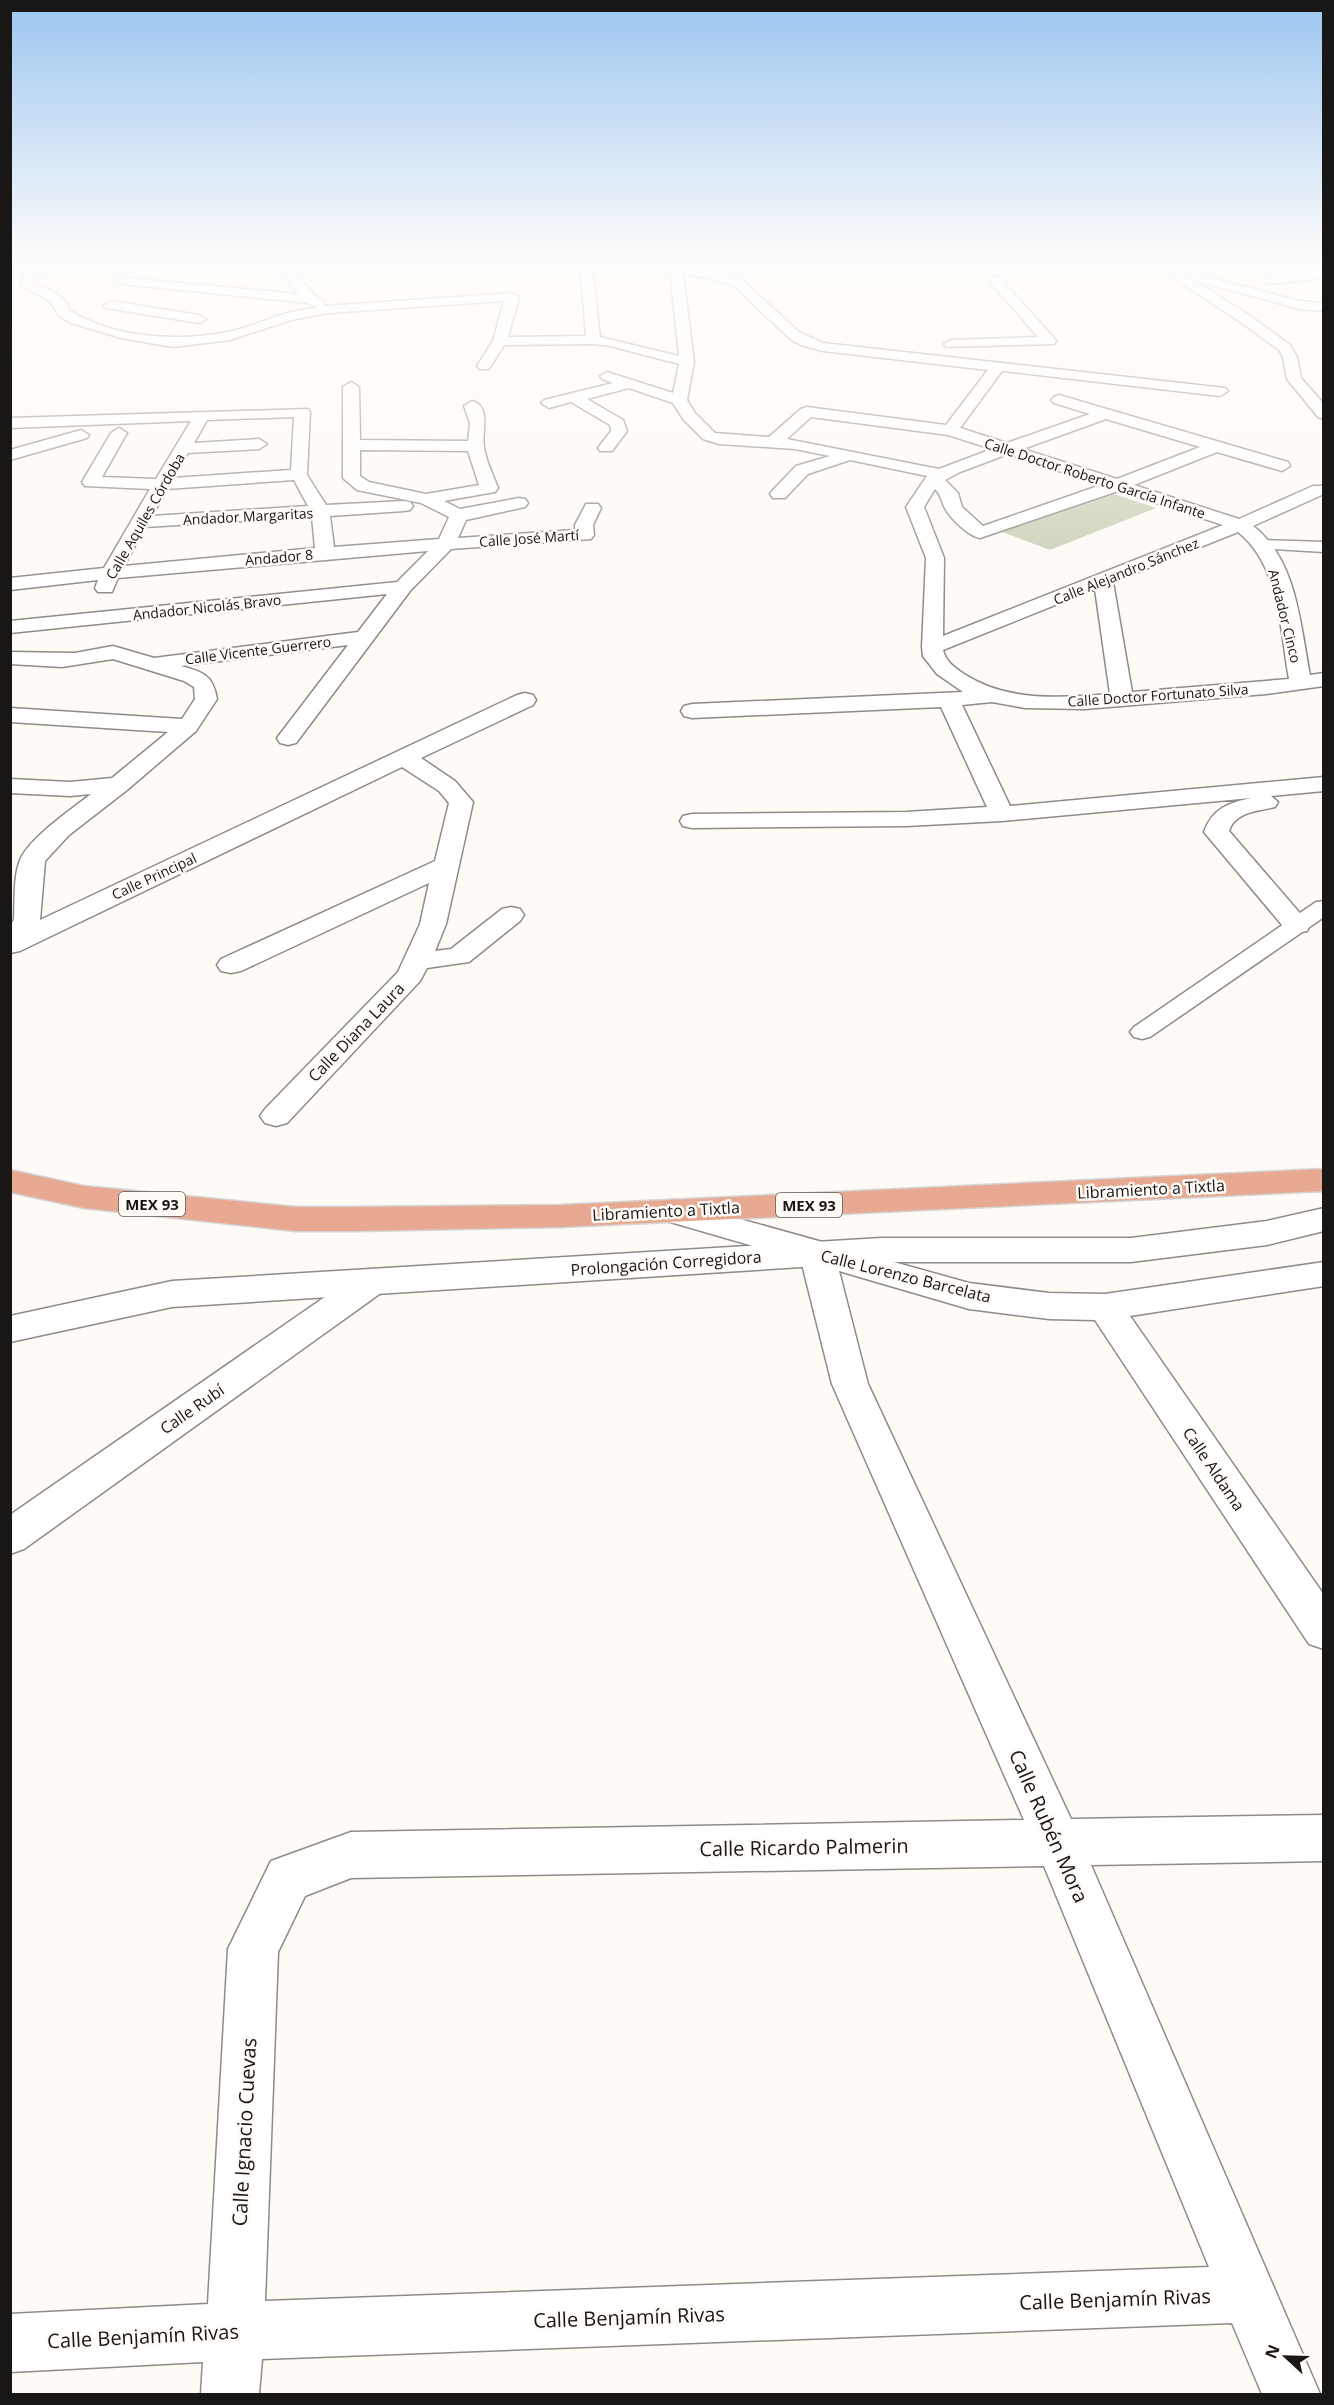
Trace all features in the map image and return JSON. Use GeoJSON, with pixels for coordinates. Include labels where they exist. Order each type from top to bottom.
{"type":"FeatureCollection","features":[{"type":"Feature","properties":{"kind":"main road","name":"Libramiento a Tixtla"},"geometry":{"type":"LineString","coordinates":[[10,1181],[84,1197],[295,1219],[561,1216],[1323,1180]]}},
{"type":"Feature","properties":{"kind":"street"},"geometry":{"type":"LineString","coordinates":[[679,400],[684,374]]}},
{"type":"Feature","properties":{"kind":"street"},"geometry":{"type":"LineString","coordinates":[[951,430],[992,374]]}},
{"type":"Feature","properties":{"kind":"street"},"geometry":{"type":"LineString","coordinates":[[1071,374],[1220,391]]}},
{"type":"Feature","properties":{"kind":"street"},"geometry":{"type":"LineString","coordinates":[[1293,374],[1294,379],[1323,414]]}},
{"type":"Feature","properties":{"kind":"street"},"geometry":{"type":"LineString","coordinates":[[605,375],[679,400],[689,416],[709,436],[735,442],[774,442],[848,455],[937,477],[949,493],[954,509],[980,533],[1118,485],[1215,447]]}},
{"type":"Feature","properties":{"kind":"street"},"geometry":{"type":"LineString","coordinates":[[549,403],[628,384]]}},
{"type":"Feature","properties":{"kind":"street"},"geometry":{"type":"LineString","coordinates":[[351,387],[352,478],[355,482],[363,486],[430,502],[453,510],[458,517]]}},
{"type":"Feature","properties":{"kind":"street"},"geometry":{"type":"LineString","coordinates":[[573,397],[617,423],[619,431],[606,448]]}},
{"type":"Feature","properties":{"kind":"street"},"geometry":{"type":"LineString","coordinates":[[1059,400],[1282,466]]}},
{"type":"Feature","properties":{"kind":"street"},"geometry":{"type":"LineString","coordinates":[[430,502],[489,488],[475,446],[478,423],[472,406]]}},
{"type":"Feature","properties":{"kind":"street"},"geometry":{"type":"LineString","coordinates":[[10,432],[81,435],[193,433],[302,412],[299,475],[320,511],[325,553]]}},
{"type":"Feature","properties":{"kind":"street","name":"Calle Doctor Roberto García Infante"},"geometry":{"type":"LineString","coordinates":[[774,442],[807,412],[951,430],[1240,525]]}},
{"type":"Feature","properties":{"kind":"street"},"geometry":{"type":"LineString","coordinates":[[992,696],[960,684],[934,661],[932,647],[935,558],[915,507],[923,490],[937,477],[1004,449],[1105,414]]}},
{"type":"Feature","properties":{"kind":"street"},"geometry":{"type":"LineString","coordinates":[[10,423],[193,433],[259,444]]}},
{"type":"Feature","properties":{"kind":"street"},"geometry":{"type":"LineString","coordinates":[[118,433],[91,482],[163,484],[299,475]]}},
{"type":"Feature","properties":{"kind":"street","name":"Calle Aquiles Córdoba"},"geometry":{"type":"LineString","coordinates":[[113,652],[104,642],[105,585],[139,522],[193,433]]}},
{"type":"Feature","properties":{"kind":"street"},"geometry":{"type":"LineString","coordinates":[[10,455],[81,435]]}},
{"type":"Feature","properties":{"kind":"street"},"geometry":{"type":"LineString","coordinates":[[351,445],[475,446]]}},
{"type":"Feature","properties":{"kind":"street"},"geometry":{"type":"LineString","coordinates":[[779,494],[802,470],[848,455]]}},
{"type":"Feature","properties":{"kind":"street","name":"Calle Alejandro Sánchez"},"geometry":{"type":"LineString","coordinates":[[932,647],[1103,581],[1319,490]]}},
{"type":"Feature","properties":{"kind":"street","name":"Andador Margaritas"},"geometry":{"type":"LineString","coordinates":[[139,522],[430,502]]}},
{"type":"Feature","properties":{"kind":"street"},"geometry":{"type":"LineString","coordinates":[[288,738],[403,587],[446,543],[458,517],[468,512],[519,503]]}},
{"type":"Feature","properties":{"kind":"street","name":"Calle José Martí"},"geometry":{"type":"LineString","coordinates":[[446,543],[585,535],[584,525],[592,508]]}},
{"type":"Feature","properties":{"kind":"street","name":"Andador Cinco"},"geometry":{"type":"LineString","coordinates":[[1240,525],[1268,552],[1281,588],[1301,684]]}},
{"type":"Feature","properties":{"kind":"street","name":"Andador 8"},"geometry":{"type":"LineString","coordinates":[[10,584],[111,572],[446,543]]}},
{"type":"Feature","properties":{"kind":"street"},"geometry":{"type":"LineString","coordinates":[[1262,545],[1323,547]]}},
{"type":"Feature","properties":{"kind":"street"},"geometry":{"type":"LineString","coordinates":[[1103,581],[1122,698]]}},
{"type":"Feature","properties":{"kind":"street","name":"Andador Nicolás Bravo"},"geometry":{"type":"LineString","coordinates":[[10,627],[403,587]]}},
{"type":"Feature","properties":{"kind":"street","name":"Calle Vicente Guerrero"},"geometry":{"type":"LineString","coordinates":[[151,663],[365,637]]}},
{"type":"Feature","properties":{"kind":"street"},"geometry":{"type":"LineString","coordinates":[[10,658],[72,661],[113,652],[192,676],[204,685],[206,699],[188,726],[119,785],[60,830],[20,870],[27,920],[12,944]]}},
{"type":"Feature","properties":{"kind":"street","name":"Calle Doctor Fortunato Silva"},"geometry":{"type":"LineString","coordinates":[[992,696],[1056,703],[1301,684],[1323,679]]}},
{"type":"Feature","properties":{"kind":"street"},"geometry":{"type":"LineString","coordinates":[[692,711],[949,700],[992,696]]}},
{"type":"Feature","properties":{"kind":"street"},"geometry":{"type":"LineString","coordinates":[[404,758],[525,700]]}},
{"type":"Feature","properties":{"kind":"street"},"geometry":{"type":"LineString","coordinates":[[949,700],[1002,814]]}},
{"type":"Feature","properties":{"kind":"street"},"geometry":{"type":"LineString","coordinates":[[10,715],[188,726]]}},
{"type":"Feature","properties":{"kind":"street","name":"Calle Principal"},"geometry":{"type":"LineString","coordinates":[[12,944],[404,758]]}},
{"type":"Feature","properties":{"kind":"street","name":"Calle Diana Laura"},"geometry":{"type":"LineString","coordinates":[[276,1116],[410,975],[433,924],[461,802],[447,786],[404,758]]}},
{"type":"Feature","properties":{"kind":"street"},"geometry":{"type":"LineString","coordinates":[[10,786],[70,789],[119,785]]}},
{"type":"Feature","properties":{"kind":"street"},"geometry":{"type":"LineString","coordinates":[[692,821],[906,819],[1002,814],[1323,785]]}},
{"type":"Feature","properties":{"kind":"street"},"geometry":{"type":"LineString","coordinates":[[1297,925],[1216,832],[1218,820],[1229,811],[1323,785]]}},
{"type":"Feature","properties":{"kind":"street"},"geometry":{"type":"LineString","coordinates":[[231,965],[447,865]]}},
{"type":"Feature","properties":{"kind":"street"},"geometry":{"type":"LineString","coordinates":[[1142,1032],[1323,907]]}},
{"type":"Feature","properties":{"kind":"street"},"geometry":{"type":"LineString","coordinates":[[416,961],[459,956],[511,915]]}},
{"type":"Feature","properties":{"kind":"street","name":"Calle Lorenzo Barcelata"},"geometry":{"type":"LineString","coordinates":[[672,1211],[969,1296],[1048,1306],[1105,1307],[1323,1274]]}},
{"type":"Feature","properties":{"kind":"street","name":"Prolongación Corregidora"},"geometry":{"type":"LineString","coordinates":[[10,1329],[172,1294],[880,1250],[1131,1250],[1267,1233],[1323,1219]]}},
{"type":"Feature","properties":{"kind":"street","name":"Calle Rubén Mora"},"geometry":{"type":"LineString","coordinates":[[817,1254],[850,1384],[1058,1843],[1291,2394]]}},
{"type":"Feature","properties":{"kind":"street","name":"Calle Rubí"},"geometry":{"type":"LineString","coordinates":[[10,1537],[373,1281]]}},
{"type":"Feature","properties":{"kind":"street","name":"Calle Aldama"},"geometry":{"type":"LineString","coordinates":[[1105,1307],[1323,1631]]}},
{"type":"Feature","properties":{"kind":"street","name":"Calle Ricardo Palmerin"},"geometry":{"type":"LineString","coordinates":[[288,1878],[351,1855],[1323,1838]]}},
{"type":"Feature","properties":{"kind":"street","name":"Calle Ignacio Cuevas"},"geometry":{"type":"LineString","coordinates":[[230,2394],[253,1949],[288,1878]]}},
{"type":"Feature","properties":{"kind":"street","name":"Calle Benjamín Rivas"},"geometry":{"type":"LineString","coordinates":[[10,2343],[235,2331],[1247,2294]]}},
{"type":"Feature","properties":{"kind":"green space"},"geometry":{"type":"Polygon","coordinates":[[[1108,492],[1156,508],[1050,550],[1002,532],[1108,492]]]}}]}
